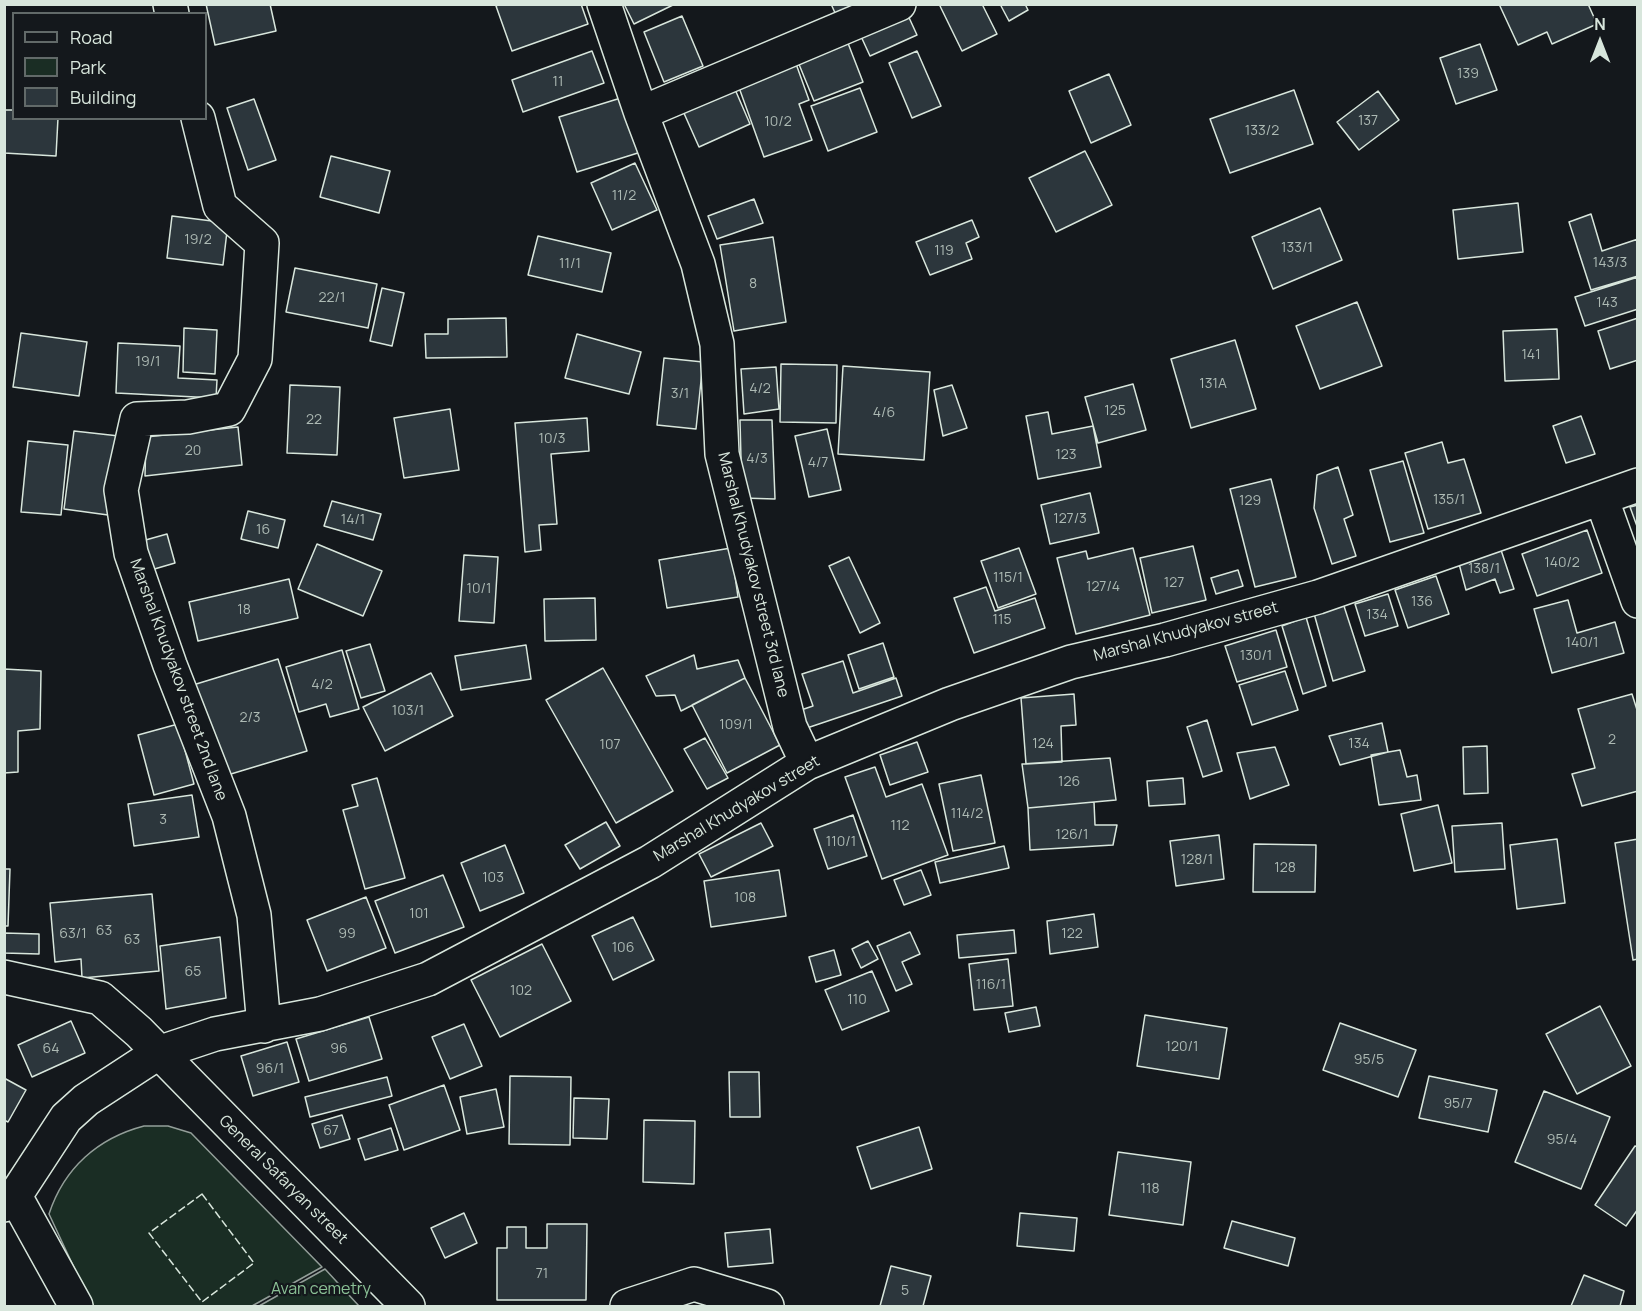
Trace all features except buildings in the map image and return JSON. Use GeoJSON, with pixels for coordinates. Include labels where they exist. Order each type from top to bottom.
{"type":"FeatureCollection","features":[{"type":"Feature","properties":{"kind":"street","name":"Marshal Khudyakov street 3rd lane"},"geometry":{"type":"LineString","coordinates":[[604,4],[641,113],[698,264],[717,344],[724,464],[790,727],[807,763]]}},
{"type":"Feature","properties":{"kind":"street"},"geometry":{"type":"LineString","coordinates":[[641,113],[899,4]]}},
{"type":"Feature","properties":{"kind":"street","name":"Marshal Khudyakov street 2nd lane"},"geometry":{"type":"LineString","coordinates":[[198,120],[220,206],[261,243],[255,359],[229,410],[188,417],[137,419],[121,490],[131,553],[170,665],[229,816],[254,915],[264,1026]]}},
{"type":"Feature","properties":{"kind":"street","name":"Marshal Khudyakov street"},"geometry":{"type":"LineString","coordinates":[[10,1200],[66,1118],[86,1100],[158,1053],[215,1034],[320,1014],[428,979],[650,862],[807,763],[950,704],[1071,662],[1165,640],[1318,597],[1602,500],[1638,485]]}},
{"type":"Feature","properties":{"kind":"street"},"geometry":{"type":"LineString","coordinates":[[1602,500],[1638,601]]}},
{"type":"Feature","properties":{"kind":"street","name":"General Safaryan street"},"geometry":{"type":"LineString","coordinates":[[4,976],[100,998],[139,1032],[408,1306]]}},
{"type":"Feature","properties":{"kind":"street"},"geometry":{"type":"LineString","coordinates":[[10,1200],[76,1306]]}},
{"type":"Feature","properties":{"kind":"street"},"geometry":{"type":"LineString","coordinates":[[627,1306],[694,1284],[767,1306]]}},
{"type":"Feature","properties":{"kind":"green space"},"geometry":{"type":"Polygon","coordinates":[[[144,1126],[168,1126],[191,1133],[322,1267],[252,1306],[92,1306],[49,1214],[64,1183],[85,1157],[112,1138],[144,1126]]]}},
{"type":"Feature","properties":{"kind":"green space","name":"Avan cemetry"},"geometry":{"type":"Polygon","coordinates":[[[325,1269],[359,1306],[259,1306],[325,1269]]]}},
{"type":"Feature","properties":{"kind":"fence"},"geometry":{"type":"LineString","coordinates":[[202,1194],[254,1263],[202,1302],[149,1233],[202,1194]]}}]}
